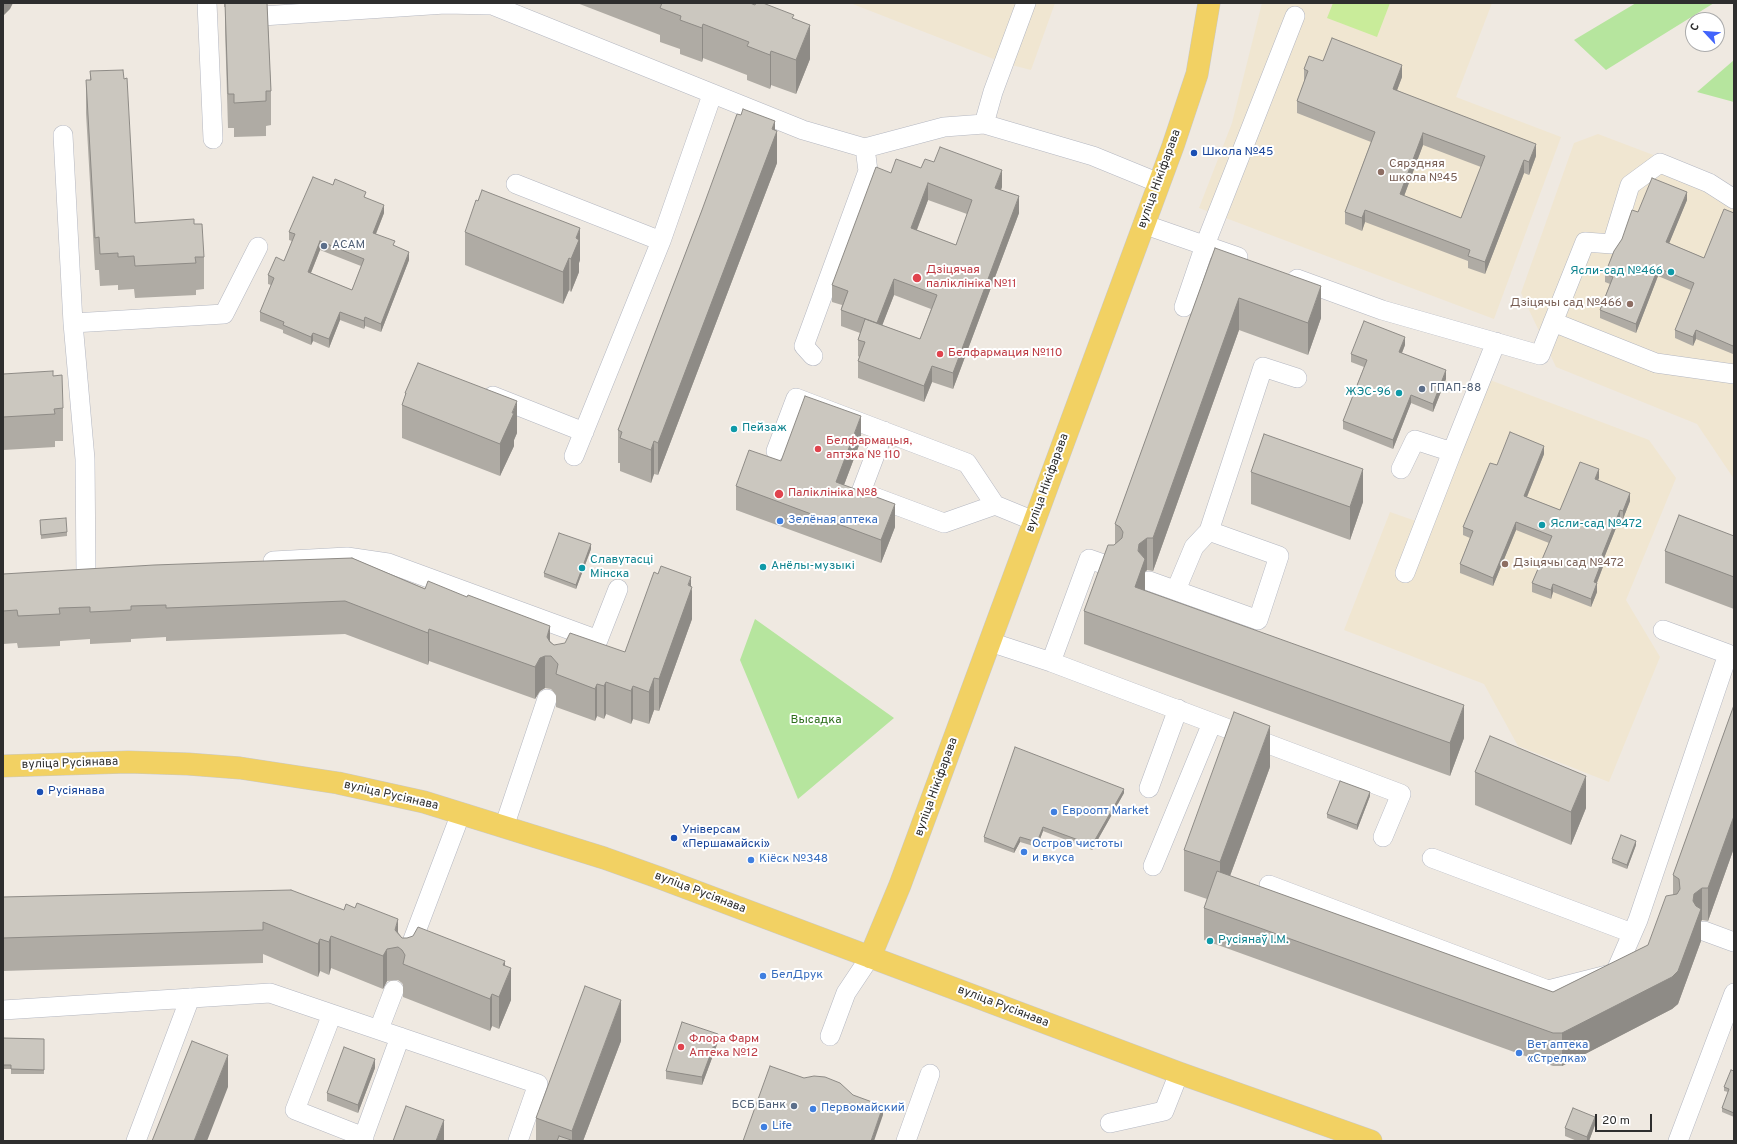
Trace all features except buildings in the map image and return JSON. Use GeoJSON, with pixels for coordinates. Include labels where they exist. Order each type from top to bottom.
{"type":"FeatureCollection","features":[{"type":"Feature","properties":{"kind":"main road","name":"вуліца Нікіфарава"},"geometry":{"type":"LineString","coordinates":[[870,957],[900,885],[1159,183],[1197,74],[1209,3]]}},
{"type":"Feature","properties":{"kind":"main road","name":"вуліца Русіянава"},"geometry":{"type":"LineString","coordinates":[[3,766],[128,762],[188,764],[240,768],[287,774],[372,790],[461,813],[604,858],[1179,1073],[1371,1141]]}},
{"type":"Feature","properties":{"kind":"lane"},"geometry":{"type":"LineString","coordinates":[[984,124],[993,92],[1026,3]]}},
{"type":"Feature","properties":{"kind":"lane"},"geometry":{"type":"LineString","coordinates":[[262,16],[445,4],[492,5],[712,95],[803,130],[865,148],[944,127],[984,124],[1093,156],[1159,183]]}},
{"type":"Feature","properties":{"kind":"lane"},"geometry":{"type":"LineString","coordinates":[[213,13],[213,139]]}},
{"type":"Feature","properties":{"kind":"lane"},"geometry":{"type":"LineString","coordinates":[[1184,307],[1205,245],[1295,16]]}},
{"type":"Feature","properties":{"kind":"lane"},"geometry":{"type":"LineString","coordinates":[[574,456],[661,242],[712,95]]}},
{"type":"Feature","properties":{"kind":"lane"},"geometry":{"type":"LineString","coordinates":[[63,136],[73,323],[85,459],[87,574]]}},
{"type":"Feature","properties":{"kind":"lane"},"geometry":{"type":"LineString","coordinates":[[814,356],[804,346],[868,171],[865,148]]}},
{"type":"Feature","properties":{"kind":"lane"},"geometry":{"type":"LineString","coordinates":[[1277,271],[1382,310],[1540,355],[1585,242],[1612,244],[1630,185],[1660,163],[1709,182],[1734,199]]}},
{"type":"Feature","properties":{"kind":"lane"},"geometry":{"type":"LineString","coordinates":[[516,184],[661,242]]}},
{"type":"Feature","properties":{"kind":"lane"},"geometry":{"type":"LineString","coordinates":[[1143,224],[1255,263]]}},
{"type":"Feature","properties":{"kind":"lane"},"geometry":{"type":"LineString","coordinates":[[73,323],[224,314],[258,247]]}},
{"type":"Feature","properties":{"kind":"lane"},"geometry":{"type":"LineString","coordinates":[[1553,322],[1656,363],[1734,374]]}},
{"type":"Feature","properties":{"kind":"lane"},"geometry":{"type":"LineString","coordinates":[[1405,573],[1496,342]]}},
{"type":"Feature","properties":{"kind":"lane"},"geometry":{"type":"LineString","coordinates":[[1176,590],[1194,547],[1209,531],[1263,367],[1297,378]]}},
{"type":"Feature","properties":{"kind":"lane"},"geometry":{"type":"LineString","coordinates":[[58,386],[79,386]]}},
{"type":"Feature","properties":{"kind":"lane"},"geometry":{"type":"LineString","coordinates":[[479,390],[584,432]]}},
{"type":"Feature","properties":{"kind":"lane"},"geometry":{"type":"LineString","coordinates":[[776,451],[796,398],[966,463],[995,505],[1034,521]]}},
{"type":"Feature","properties":{"kind":"lane"},"geometry":{"type":"LineString","coordinates":[[884,431],[861,492],[944,523],[995,505]]}},
{"type":"Feature","properties":{"kind":"lane"},"geometry":{"type":"LineString","coordinates":[[1401,469],[1416,440],[1452,452]]}},
{"type":"Feature","properties":{"kind":"lane"},"geometry":{"type":"LineString","coordinates":[[1149,581],[1258,620],[1279,556],[1209,531]]}},
{"type":"Feature","properties":{"kind":"lane"},"geometry":{"type":"LineString","coordinates":[[259,562],[347,557],[388,563],[569,638],[598,640],[618,589]]}},
{"type":"Feature","properties":{"kind":"lane"},"geometry":{"type":"LineString","coordinates":[[1051,662],[1089,559],[1112,567]]}},
{"type":"Feature","properties":{"kind":"lane"},"geometry":{"type":"LineString","coordinates":[[1269,885],[1548,990],[1615,973],[1632,933],[1649,910],[1728,654],[1663,630]]}},
{"type":"Feature","properties":{"kind":"lane"},"geometry":{"type":"LineString","coordinates":[[990,642],[1051,662],[1401,794],[1383,837]]}},
{"type":"Feature","properties":{"kind":"lane"},"geometry":{"type":"LineString","coordinates":[[504,827],[547,699]]}},
{"type":"Feature","properties":{"kind":"lane"},"geometry":{"type":"LineString","coordinates":[[1149,788],[1178,709]]}},
{"type":"Feature","properties":{"kind":"lane"},"geometry":{"type":"LineString","coordinates":[[1153,866],[1212,723]]}},
{"type":"Feature","properties":{"kind":"lane"},"geometry":{"type":"LineString","coordinates":[[406,960],[461,813]]}},
{"type":"Feature","properties":{"kind":"lane"},"geometry":{"type":"LineString","coordinates":[[1432,858],[1632,933]]}},
{"type":"Feature","properties":{"kind":"lane"},"geometry":{"type":"LineString","coordinates":[[1704,932],[1734,942]]}},
{"type":"Feature","properties":{"kind":"lane"},"geometry":{"type":"LineString","coordinates":[[830,1036],[846,993],[870,957]]}},
{"type":"Feature","properties":{"kind":"lane"},"geometry":{"type":"LineString","coordinates":[[379,1029],[394,990]]}},
{"type":"Feature","properties":{"kind":"lane"},"geometry":{"type":"LineString","coordinates":[[3,1010],[270,993],[538,1084],[518,1141]]}},
{"type":"Feature","properties":{"kind":"lane"},"geometry":{"type":"LineString","coordinates":[[1678,1141],[1734,993]]}},
{"type":"Feature","properties":{"kind":"lane"},"geometry":{"type":"LineString","coordinates":[[136,1141],[190,998]]}},
{"type":"Feature","properties":{"kind":"lane"},"geometry":{"type":"LineString","coordinates":[[332,1014],[294,1110],[363,1139],[400,1036]]}},
{"type":"Feature","properties":{"kind":"lane"},"geometry":{"type":"LineString","coordinates":[[1110,1123],[1164,1112],[1179,1073]]}},
{"type":"Feature","properties":{"kind":"lane"},"geometry":{"type":"LineString","coordinates":[[906,1141],[930,1074]]}},
{"type":"Feature","properties":{"kind":"shaded area"},"geometry":{"type":"Polygon","coordinates":[[[850,3],[1055,3],[1031,70],[1004,63],[850,3]]]}},
{"type":"Feature","properties":{"kind":"shaded area","name":"Сярэдняя школа №45"},"geometry":{"type":"Polygon","coordinates":[[[1262,3],[1492,3],[1456,97],[1561,137],[1494,319],[1199,208],[1232,123],[1262,3]]]}},
{"type":"Feature","properties":{"kind":"shaded area","name":"Дзіцячы сад №466"},"geometry":{"type":"Polygon","coordinates":[[[1598,134],[1714,178],[1734,189],[1734,479],[1697,424],[1556,367],[1521,293],[1574,143],[1598,134]]]}},
{"type":"Feature","properties":{"kind":"shaded area","name":"Дзіцячы сад №472"},"geometry":{"type":"Polygon","coordinates":[[[1490,380],[1649,440],[1676,478],[1626,600],[1660,657],[1609,782],[1518,746],[1484,684],[1344,630],[1390,512],[1433,527],[1490,380]]]}},
{"type":"Feature","properties":{"kind":"green space"},"geometry":{"type":"Polygon","coordinates":[[[1333,3],[1390,3],[1377,37],[1327,18],[1333,3]]]}},
{"type":"Feature","properties":{"kind":"green space"},"geometry":{"type":"Polygon","coordinates":[[[1636,3],[1714,3],[1699,12],[1685,12],[1685,21],[1606,70],[1574,40],[1636,3]]]}},
{"type":"Feature","properties":{"kind":"green space"},"geometry":{"type":"Polygon","coordinates":[[[1734,60],[1734,102],[1697,92],[1734,60]]]}},
{"type":"Feature","properties":{"kind":"green space","name":"Высадка"},"geometry":{"type":"Polygon","coordinates":[[[755,619],[894,718],[798,799],[740,660],[755,619]]]}},
{"type":"Feature","properties":{"kind":"place","name":"Школа №45"},"geometry":{"type":"Point","coordinates":[1194,153]}},
{"type":"Feature","properties":{"kind":"place","name":"Сярэдняя школа №45"},"geometry":{"type":"Point","coordinates":[1381,172]}},
{"type":"Feature","properties":{"kind":"place","name":"АСАМ"},"geometry":{"type":"Point","coordinates":[324,246]}},
{"type":"Feature","properties":{"kind":"place","name":"Ясли-сад №466"},"geometry":{"type":"Point","coordinates":[1671,272]}},
{"type":"Feature","properties":{"kind":"place","name":"Дзіцячая паліклініка №11"},"geometry":{"type":"Point","coordinates":[917,278]}},
{"type":"Feature","properties":{"kind":"place","name":"Дзіцячы сад №466"},"geometry":{"type":"Point","coordinates":[1630,304]}},
{"type":"Feature","properties":{"kind":"place","name":"Белфармация №110"},"geometry":{"type":"Point","coordinates":[940,354]}},
{"type":"Feature","properties":{"kind":"place","name":"ГПАП-88"},"geometry":{"type":"Point","coordinates":[1422,389]}},
{"type":"Feature","properties":{"kind":"place","name":"ЖЭС-96"},"geometry":{"type":"Point","coordinates":[1399,393]}},
{"type":"Feature","properties":{"kind":"place","name":"Пейзаж"},"geometry":{"type":"Point","coordinates":[734,429]}},
{"type":"Feature","properties":{"kind":"place","name":"Белфармацыя, аптэка № 110"},"geometry":{"type":"Point","coordinates":[818,449]}},
{"type":"Feature","properties":{"kind":"place","name":"Паліклініка №8"},"geometry":{"type":"Point","coordinates":[779,494]}},
{"type":"Feature","properties":{"kind":"place","name":"Зелёная аптека"},"geometry":{"type":"Point","coordinates":[780,521]}},
{"type":"Feature","properties":{"kind":"place","name":"Ясли-сад №472"},"geometry":{"type":"Point","coordinates":[1542,525]}},
{"type":"Feature","properties":{"kind":"place","name":"Дзіцячы сад №472"},"geometry":{"type":"Point","coordinates":[1505,564]}},
{"type":"Feature","properties":{"kind":"place","name":"Анёлы-музыкі"},"geometry":{"type":"Point","coordinates":[763,567]}},
{"type":"Feature","properties":{"kind":"place","name":"Славутасці Мінска"},"geometry":{"type":"Point","coordinates":[582,568]}},
{"type":"Feature","properties":{"kind":"place","name":"Русіянава"},"geometry":{"type":"Point","coordinates":[40,792]}},
{"type":"Feature","properties":{"kind":"place","name":"Евроопт Market"},"geometry":{"type":"Point","coordinates":[1054,812]}},
{"type":"Feature","properties":{"kind":"place","name":"Універсам «Першамайскі»"},"geometry":{"type":"Point","coordinates":[674,838]}},
{"type":"Feature","properties":{"kind":"place","name":"Остров чистоты и вкуса"},"geometry":{"type":"Point","coordinates":[1024,852]}},
{"type":"Feature","properties":{"kind":"place","name":"Кіёск №348"},"geometry":{"type":"Point","coordinates":[751,860]}},
{"type":"Feature","properties":{"kind":"place","name":"Русіянаў І.М."},"geometry":{"type":"Point","coordinates":[1210,941]}},
{"type":"Feature","properties":{"kind":"place","name":"БелДрук"},"geometry":{"type":"Point","coordinates":[763,976]}},
{"type":"Feature","properties":{"kind":"place","name":"Флора Фарм Аптека №12"},"geometry":{"type":"Point","coordinates":[681,1047]}},
{"type":"Feature","properties":{"kind":"place","name":"Вет аптека «Стрелка»"},"geometry":{"type":"Point","coordinates":[1519,1053]}},
{"type":"Feature","properties":{"kind":"place","name":"БСБ Банк"},"geometry":{"type":"Point","coordinates":[794,1106]}},
{"type":"Feature","properties":{"kind":"place","name":"Первомайский"},"geometry":{"type":"Point","coordinates":[813,1109]}},
{"type":"Feature","properties":{"kind":"place","name":"Life"},"geometry":{"type":"Point","coordinates":[764,1127]}}]}
